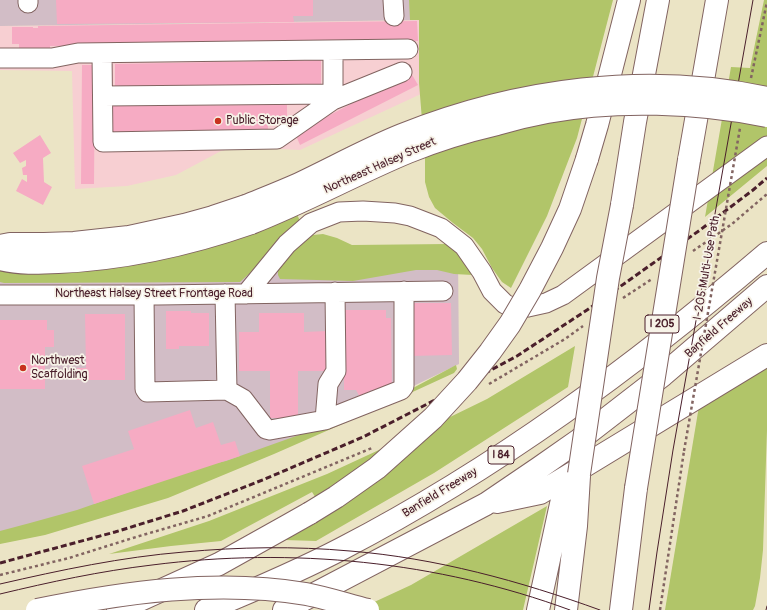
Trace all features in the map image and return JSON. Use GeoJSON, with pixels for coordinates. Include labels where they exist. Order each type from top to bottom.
{"type":"FeatureCollection","features":[{"type":"Feature","properties":{"kind":"main road"},"geometry":{"type":"LineString","coordinates":[[118,610],[219,564],[336,497],[377,468],[433,418],[472,375],[510,324],[552,248],[570,209],[597,125],[629,0]]}},
{"type":"Feature","properties":{"kind":"main road"},"geometry":{"type":"LineString","coordinates":[[566,610],[576,526],[579,474],[608,278],[658,0]]}},
{"type":"Feature","properties":{"kind":"main road","name":"I 205"},"geometry":{"type":"LineString","coordinates":[[620,610],[636,488],[688,160],[717,0]]}},
{"type":"Feature","properties":{"kind":"main road","name":"Northeast Halsey Street"},"geometry":{"type":"LineString","coordinates":[[0,259],[10,262],[40,262],[76,261],[104,258],[162,249],[223,233],[248,215],[298,184],[369,149],[424,126],[490,106],[523,99],[572,91],[629,86],[694,88],[725,91],[767,98]]}},
{"type":"Feature","properties":{"kind":"main road","name":"Northeast Halsey Street"},"geometry":{"type":"LineString","coordinates":[[0,246],[10,244],[74,243],[129,237],[213,218],[276,213],[409,151],[473,130],[548,112],[600,106],[660,104],[723,109],[767,116]]}},
{"type":"Feature","properties":{"kind":"main road","name":"Banfield Freeway"},"geometry":{"type":"LineString","coordinates":[[206,610],[296,571],[342,548],[408,512],[479,470],[563,413],[634,360],[688,319],[767,253]]}},
{"type":"Feature","properties":{"kind":"main road","name":"Banfield Freeway"},"geometry":{"type":"LineString","coordinates":[[284,610],[486,504],[568,448],[621,408],[688,355],[767,286]]}},
{"type":"Feature","properties":{"kind":"main road"},"geometry":{"type":"LineString","coordinates":[[486,504],[540,493],[767,355]]}},
{"type":"Feature","properties":{"kind":"main road"},"geometry":{"type":"LineString","coordinates":[[538,610],[561,504],[579,474]]}},
{"type":"Feature","properties":{"kind":"main road"},"geometry":{"type":"LineString","coordinates":[[37,610],[144,593],[202,588],[235,588],[276,590],[307,594],[368,610]]}},
{"type":"Feature","properties":{"kind":"street"},"geometry":{"type":"LineString","coordinates":[[0,58],[52,58],[78,53],[408,49]]}},
{"type":"Feature","properties":{"kind":"street"},"geometry":{"type":"LineString","coordinates":[[333,50],[333,97]]}},
{"type":"Feature","properties":{"kind":"street"},"geometry":{"type":"LineString","coordinates":[[102,53],[103,142],[277,139],[333,97],[402,72]]}},
{"type":"Feature","properties":{"kind":"street"},"geometry":{"type":"LineString","coordinates":[[103,96],[333,97]]}},
{"type":"Feature","properties":{"kind":"street"},"geometry":{"type":"LineString","coordinates":[[246,294],[287,244],[310,223],[339,212],[363,211],[395,213],[410,216],[441,228],[464,246],[482,272],[492,291],[505,304],[514,308],[546,303],[563,295],[767,146]]}},
{"type":"Feature","properties":{"kind":"street"},"geometry":{"type":"LineString","coordinates":[[144,294],[145,389],[147,392],[227,390],[243,399],[266,429],[270,430],[325,420],[401,390],[404,386],[404,291]]}},
{"type":"Feature","properties":{"kind":"street","name":"Northeast Halsey Street Frontage Road"},"geometry":{"type":"LineString","coordinates":[[0,295],[246,294],[442,291]]}},
{"type":"Feature","properties":{"kind":"street"},"geometry":{"type":"LineString","coordinates":[[325,420],[328,384],[336,371],[335,292]]}},
{"type":"Feature","properties":{"kind":"street"},"geometry":{"type":"LineString","coordinates":[[225,294],[227,390]]}},
{"type":"Feature","properties":{"kind":"path"},"geometry":{"type":"LineString","coordinates":[[750,81],[767,2]]}},
{"type":"Feature","properties":{"kind":"path","name":"I-205 Multi-Use Path"},"geometry":{"type":"LineString","coordinates":[[660,610],[684,451],[740,125]]}},
{"type":"Feature","properties":{"kind":"path"},"geometry":{"type":"LineString","coordinates":[[687,255],[732,224],[767,194]]}},
{"type":"Feature","properties":{"kind":"path"},"geometry":{"type":"LineString","coordinates":[[623,299],[655,277]]}},
{"type":"Feature","properties":{"kind":"path"},"geometry":{"type":"LineString","coordinates":[[487,385],[565,339],[584,326]]}},
{"type":"Feature","properties":{"kind":"path"},"geometry":{"type":"LineString","coordinates":[[0,575],[69,558],[208,516],[378,445]]}},
{"type":"Feature","properties":{"kind":"shaded area"},"geometry":{"type":"Polygon","coordinates":[[[0,0],[420,0],[420,20],[0,26],[0,0]]]}},
{"type":"Feature","properties":{"kind":"shaded area","name":"Public Storage"},"geometry":{"type":"Polygon","coordinates":[[[420,20],[421,94],[300,150],[241,147],[221,151],[176,175],[127,186],[75,189],[72,71],[0,70],[0,26],[420,20]]]}},
{"type":"Feature","properties":{"kind":"shaded area"},"geometry":{"type":"Polygon","coordinates":[[[458,256],[459,364],[366,409],[229,466],[0,535],[0,271],[286,260],[458,256]]]}},
{"type":"Feature","properties":{"kind":"green space"},"geometry":{"type":"Polygon","coordinates":[[[409,0],[613,0],[577,138],[547,216],[511,288],[502,282],[492,268],[482,249],[473,238],[435,208],[429,197],[425,182],[425,157],[419,83],[419,20],[410,20],[409,0]]]}},
{"type":"Feature","properties":{"kind":"green space"},"geometry":{"type":"Polygon","coordinates":[[[764,0],[767,0],[767,166],[705,217],[731,67],[750,68],[764,0]]]}},
{"type":"Feature","properties":{"kind":"green space"},"geometry":{"type":"Polygon","coordinates":[[[296,212],[300,221],[275,250],[240,282],[0,282],[0,269],[296,212]]]}},
{"type":"Feature","properties":{"kind":"green space"},"geometry":{"type":"Polygon","coordinates":[[[323,234],[337,238],[352,245],[448,244],[455,248],[473,275],[454,274],[437,270],[416,270],[353,281],[280,279],[278,270],[302,240],[313,235],[323,234]]]}},
{"type":"Feature","properties":{"kind":"green space"},"geometry":{"type":"Polygon","coordinates":[[[575,346],[568,387],[434,473],[316,541],[284,540],[327,515],[312,492],[221,541],[109,554],[209,521],[327,474],[487,399],[575,346]]]}},
{"type":"Feature","properties":{"kind":"green space"},"geometry":{"type":"Polygon","coordinates":[[[456,365],[457,369],[454,373],[274,454],[168,498],[45,535],[0,544],[0,531],[77,510],[203,466],[226,461],[355,415],[400,395],[456,365]]]}},
{"type":"Feature","properties":{"kind":"green space"},"geometry":{"type":"Polygon","coordinates":[[[767,366],[767,430],[763,550],[755,606],[753,610],[665,610],[699,406],[767,366]]]}},
{"type":"Feature","properties":{"kind":"green space"},"geometry":{"type":"Polygon","coordinates":[[[547,506],[523,610],[357,610],[411,585],[547,506]]]}},
{"type":"Feature","properties":{"kind":"building"},"geometry":{"type":"Polygon","coordinates":[[[56,0],[313,0],[313,16],[293,16],[294,22],[57,24],[56,0]]]}},
{"type":"Feature","properties":{"kind":"building"},"geometry":{"type":"Polygon","coordinates":[[[417,21],[418,41],[50,46],[50,48],[39,48],[39,50],[19,50],[19,44],[12,44],[12,27],[38,28],[38,26],[417,21]]]}},
{"type":"Feature","properties":{"kind":"building"},"geometry":{"type":"Polygon","coordinates":[[[321,60],[321,85],[115,89],[115,64],[321,60]]]}},
{"type":"Feature","properties":{"kind":"building"},"geometry":{"type":"Polygon","coordinates":[[[82,65],[95,65],[94,184],[81,184],[82,65]]]}},
{"type":"Feature","properties":{"kind":"building"},"geometry":{"type":"Polygon","coordinates":[[[411,73],[418,85],[300,145],[295,133],[411,73]]]}},
{"type":"Feature","properties":{"kind":"building"},"geometry":{"type":"Polygon","coordinates":[[[287,105],[287,124],[268,124],[268,133],[112,135],[112,106],[287,105]]]}},
{"type":"Feature","properties":{"kind":"building"},"geometry":{"type":"Polygon","coordinates":[[[40,135],[51,153],[43,158],[44,182],[52,187],[43,205],[16,191],[22,179],[27,182],[27,175],[23,175],[22,168],[26,166],[26,160],[20,163],[13,153],[40,135]]]}},
{"type":"Feature","properties":{"kind":"building"},"geometry":{"type":"Polygon","coordinates":[[[410,303],[451,303],[452,355],[410,356],[410,303]]]}},
{"type":"Feature","properties":{"kind":"building"},"geometry":{"type":"Polygon","coordinates":[[[344,310],[386,310],[386,318],[391,318],[392,390],[370,390],[373,396],[362,401],[356,390],[344,390],[344,310]]]}},
{"type":"Feature","properties":{"kind":"building"},"geometry":{"type":"Polygon","coordinates":[[[166,311],[209,313],[209,346],[179,346],[179,349],[166,349],[166,311]]]}},
{"type":"Feature","properties":{"kind":"building"},"geometry":{"type":"Polygon","coordinates":[[[259,313],[304,313],[304,332],[328,331],[329,371],[298,371],[298,418],[270,418],[270,371],[239,371],[239,332],[259,332],[259,313]]]}},
{"type":"Feature","properties":{"kind":"building"},"geometry":{"type":"Polygon","coordinates":[[[85,314],[125,314],[125,380],[77,380],[77,368],[86,368],[85,314]]]}},
{"type":"Feature","properties":{"kind":"building","name":"Northwest Scaffolding"},"geometry":{"type":"Polygon","coordinates":[[[0,320],[47,320],[47,330],[54,330],[54,347],[45,347],[45,389],[0,389],[0,320]]]}},
{"type":"Feature","properties":{"kind":"building"},"geometry":{"type":"Polygon","coordinates":[[[190,410],[196,428],[213,422],[221,445],[235,441],[240,456],[94,504],[82,466],[134,449],[128,431],[190,410]]]}},
{"type":"Feature","properties":{"kind":"tram line"},"geometry":{"type":"LineString","coordinates":[[649,610],[673,450],[753,0]]}},
{"type":"Feature","properties":{"kind":"tram line"},"geometry":{"type":"LineString","coordinates":[[0,584],[92,565],[161,554],[246,548],[309,548],[382,554],[446,565],[508,580],[600,610]]}},
{"type":"Feature","properties":{"kind":"tram line"},"geometry":{"type":"LineString","coordinates":[[0,594],[76,577],[152,565],[205,560],[311,558],[364,562],[416,569],[520,593],[570,610]]}},
{"type":"Feature","properties":{"kind":"tram line"},"geometry":{"type":"LineString","coordinates":[[766,610],[767,606]]}},
{"type":"Feature","properties":{"kind":"railway"},"geometry":{"type":"LineString","coordinates":[[0,563],[115,532],[183,511],[265,479],[363,437],[517,356],[587,310],[700,230],[767,178]]}},
{"type":"Feature","properties":{"kind":"place","name":"Public Storage"},"geometry":{"type":"Point","coordinates":[218,121]}},
{"type":"Feature","properties":{"kind":"place","name":"Northwest Scaffolding"},"geometry":{"type":"Point","coordinates":[23,368]}}]}
